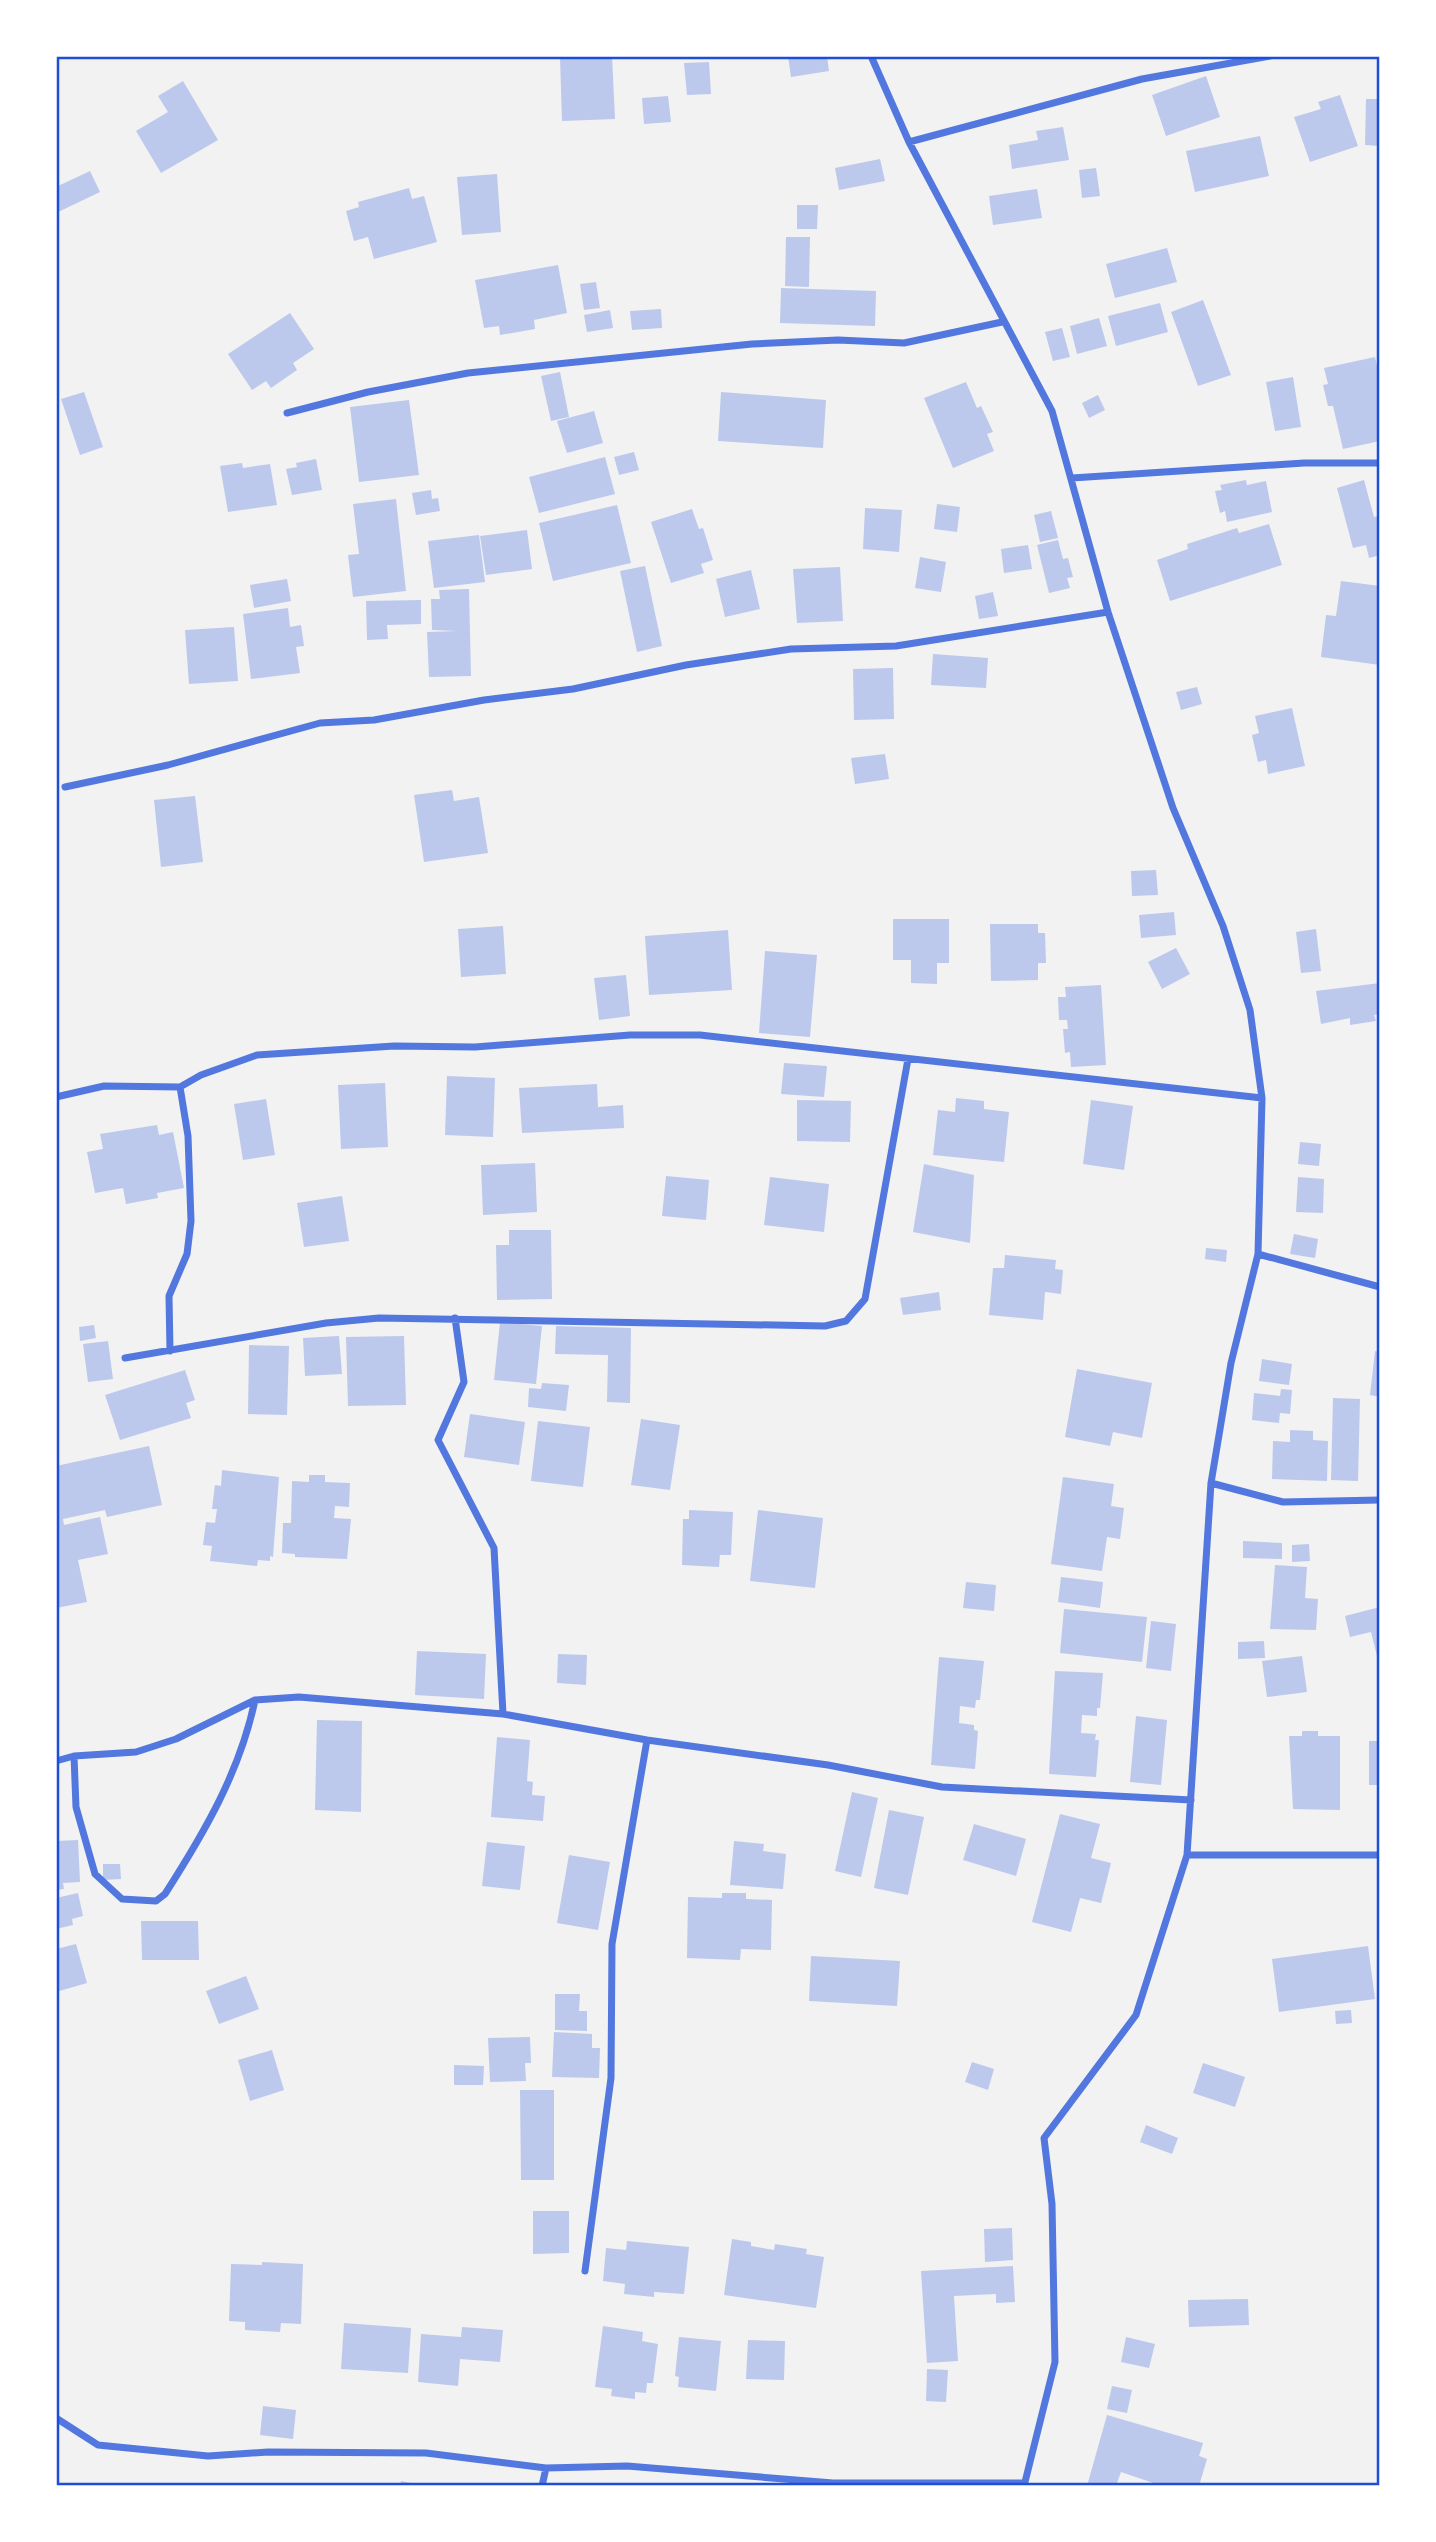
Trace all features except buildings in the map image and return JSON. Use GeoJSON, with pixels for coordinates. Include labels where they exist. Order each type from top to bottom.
{"type":"FeatureCollection","features":[{"type":"Feature","properties":{"kind":"street"},"geometry":{"type":"LineString","coordinates":[[56,2418],[98,2445],[208,2456],[268,2452],[426,2453],[546,2469],[626,2466],[833,2483],[1024,2484],[1055,2362],[1052,2204],[1044,2138],[1136,2015],[1187,1855],[1211,1483],[1231,1363],[1258,1254],[1262,1098],[1250,1010],[1223,926],[1173,808],[1108,612],[1052,411],[1002,322],[956,227],[909,142],[871,56]]}},
{"type":"Feature","properties":{"kind":"street"},"geometry":{"type":"LineString","coordinates":[[909,142],[1142,79],[1270,56]]}},
{"type":"Feature","properties":{"kind":"street"},"geometry":{"type":"LineString","coordinates":[[287,412],[368,391],[468,373],[752,344],[838,340],[904,343],[1002,322]]}},
{"type":"Feature","properties":{"kind":"street"},"geometry":{"type":"LineString","coordinates":[[1072,478],[1186,473],[1304,463],[1380,463]]}},
{"type":"Feature","properties":{"kind":"street"},"geometry":{"type":"LineString","coordinates":[[65,787],[168,765],[320,723],[374,720],[484,700],[573,689],[686,665],[791,649],[896,646],[1108,612]]}},
{"type":"Feature","properties":{"kind":"street"},"geometry":{"type":"LineString","coordinates":[[56,1097],[104,1086],[180,1087],[201,1075],[257,1055],[394,1046],[475,1047],[630,1035],[700,1035],[1262,1098]]}},
{"type":"Feature","properties":{"kind":"street"},"geometry":{"type":"LineString","coordinates":[[125,1357],[326,1323],[379,1318],[825,1326],[846,1321],[865,1299],[908,1059]]}},
{"type":"Feature","properties":{"kind":"street"},"geometry":{"type":"LineString","coordinates":[[170,1351],[169,1296],[187,1254],[191,1221],[188,1136],[180,1087]]}},
{"type":"Feature","properties":{"kind":"street"},"geometry":{"type":"LineString","coordinates":[[1258,1254],[1380,1287]]}},
{"type":"Feature","properties":{"kind":"street"},"geometry":{"type":"LineString","coordinates":[[455,1318],[464,1381],[438,1440],[494,1548],[502,1714]]}},
{"type":"Feature","properties":{"kind":"street"},"geometry":{"type":"LineString","coordinates":[[1211,1483],[1283,1502],[1380,1500]]}},
{"type":"Feature","properties":{"kind":"street"},"geometry":{"type":"LineString","coordinates":[[56,1762],[74,1756],[136,1752],[176,1739],[255,1700],[299,1698],[502,1714],[647,1740],[828,1765],[942,1787],[1191,1800]]}},
{"type":"Feature","properties":{"kind":"street"},"geometry":{"type":"LineString","coordinates":[[74,1756],[76,1807],[95,1874],[122,1899],[156,1901],[165,1894],[218,1809],[247,1737],[255,1700]]}},
{"type":"Feature","properties":{"kind":"street"},"geometry":{"type":"LineString","coordinates":[[585,2272],[611,2078],[612,1944],[647,1740]]}},
{"type":"Feature","properties":{"kind":"street"},"geometry":{"type":"LineString","coordinates":[[1187,1855],[1380,1855]]}},
{"type":"Feature","properties":{"kind":"street"},"geometry":{"type":"LineString","coordinates":[[542,2486],[546,2469]]}}]}
